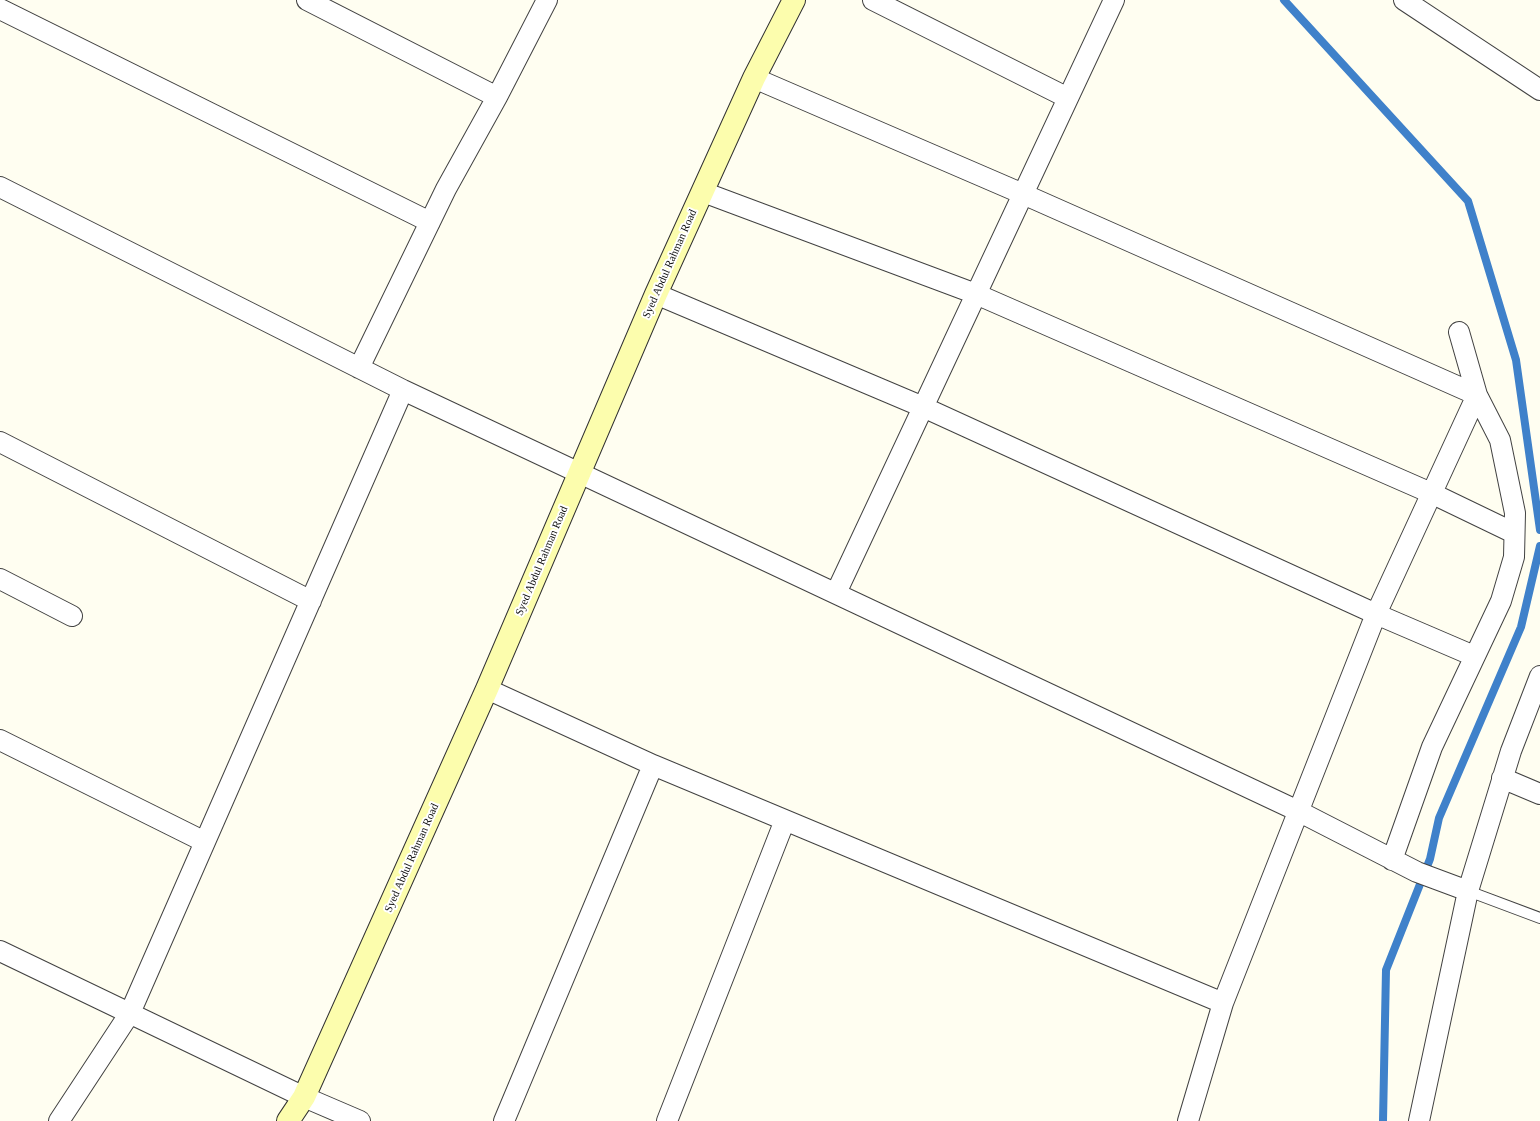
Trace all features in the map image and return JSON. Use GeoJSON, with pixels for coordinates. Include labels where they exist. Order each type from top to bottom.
{"type":"FeatureCollection","features":[{"type":"Feature","properties":{"kind":"street"},"geometry":{"type":"LineString","coordinates":[[307,0],[497,97]]}},
{"type":"Feature","properties":{"kind":"street"},"geometry":{"type":"LineString","coordinates":[[359,368],[446,190],[548,0]]}},
{"type":"Feature","properties":{"kind":"street","name":"Syed Abdul Rahman Road"},"geometry":{"type":"LineString","coordinates":[[288,1121],[304,1097],[487,689],[656,294],[754,78],[794,0]]}},
{"type":"Feature","properties":{"kind":"street"},"geometry":{"type":"LineString","coordinates":[[873,0],[1068,98]]}},
{"type":"Feature","properties":{"kind":"street"},"geometry":{"type":"LineString","coordinates":[[836,593],[1114,0]]}},
{"type":"Feature","properties":{"kind":"street"},"geometry":{"type":"LineString","coordinates":[[1404,0],[1540,90]]}},
{"type":"Feature","properties":{"kind":"street"},"geometry":{"type":"LineString","coordinates":[[0,9],[430,222]]}},
{"type":"Feature","properties":{"kind":"street"},"geometry":{"type":"LineString","coordinates":[[754,78],[1023,194],[1477,396]]}},
{"type":"Feature","properties":{"kind":"street"},"geometry":{"type":"LineString","coordinates":[[0,187],[403,390],[1298,811],[1417,872],[1468,891]]}},
{"type":"Feature","properties":{"kind":"street"},"geometry":{"type":"LineString","coordinates":[[703,192],[976,294],[1431,493],[1514,533]]}},
{"type":"Feature","properties":{"kind":"street"},"geometry":{"type":"LineString","coordinates":[[656,294],[924,407],[1376,614],[1474,656]]}},
{"type":"Feature","properties":{"kind":"street"},"geometry":{"type":"LineString","coordinates":[[1392,860],[1432,747],[1501,601],[1514,557],[1515,513],[1500,440],[1477,396],[1459,332]]}},
{"type":"Feature","properties":{"kind":"street"},"geometry":{"type":"LineString","coordinates":[[59,1121],[130,1013],[403,390]]}},
{"type":"Feature","properties":{"kind":"street"},"geometry":{"type":"LineString","coordinates":[[1188,1121],[1223,1003],[1376,614],[1477,396]]}},
{"type":"Feature","properties":{"kind":"street"},"geometry":{"type":"LineString","coordinates":[[0,442],[311,601]]}},
{"type":"Feature","properties":{"kind":"street"},"geometry":{"type":"LineString","coordinates":[[0,578],[72,616]]}},
{"type":"Feature","properties":{"kind":"street"},"geometry":{"type":"LineString","coordinates":[[1419,1121],[1468,891],[1511,751],[1540,676]]}},
{"type":"Feature","properties":{"kind":"street"},"geometry":{"type":"LineString","coordinates":[[487,689],[653,765],[1223,1003]]}},
{"type":"Feature","properties":{"kind":"street"},"geometry":{"type":"LineString","coordinates":[[0,740],[205,842]]}},
{"type":"Feature","properties":{"kind":"street"},"geometry":{"type":"LineString","coordinates":[[504,1121],[653,765]]}},
{"type":"Feature","properties":{"kind":"street"},"geometry":{"type":"LineString","coordinates":[[1502,778],[1540,794]]}},
{"type":"Feature","properties":{"kind":"street"},"geometry":{"type":"LineString","coordinates":[[667,1121],[785,820]]}},
{"type":"Feature","properties":{"kind":"street"},"geometry":{"type":"LineString","coordinates":[[0,951],[304,1097],[360,1121]]}},
{"type":"Feature","properties":{"kind":"lane"},"geometry":{"type":"LineString","coordinates":[[1468,891],[1540,918]]}},
{"type":"Feature","properties":{"kind":"waterway"},"geometry":{"type":"LineString","coordinates":[[1284,0],[1468,201],[1516,360],[1540,530]]}},
{"type":"Feature","properties":{"kind":"waterway"},"geometry":{"type":"LineString","coordinates":[[1383,1121],[1386,970],[1430,859],[1439,818],[1521,627],[1540,546]]}}]}
